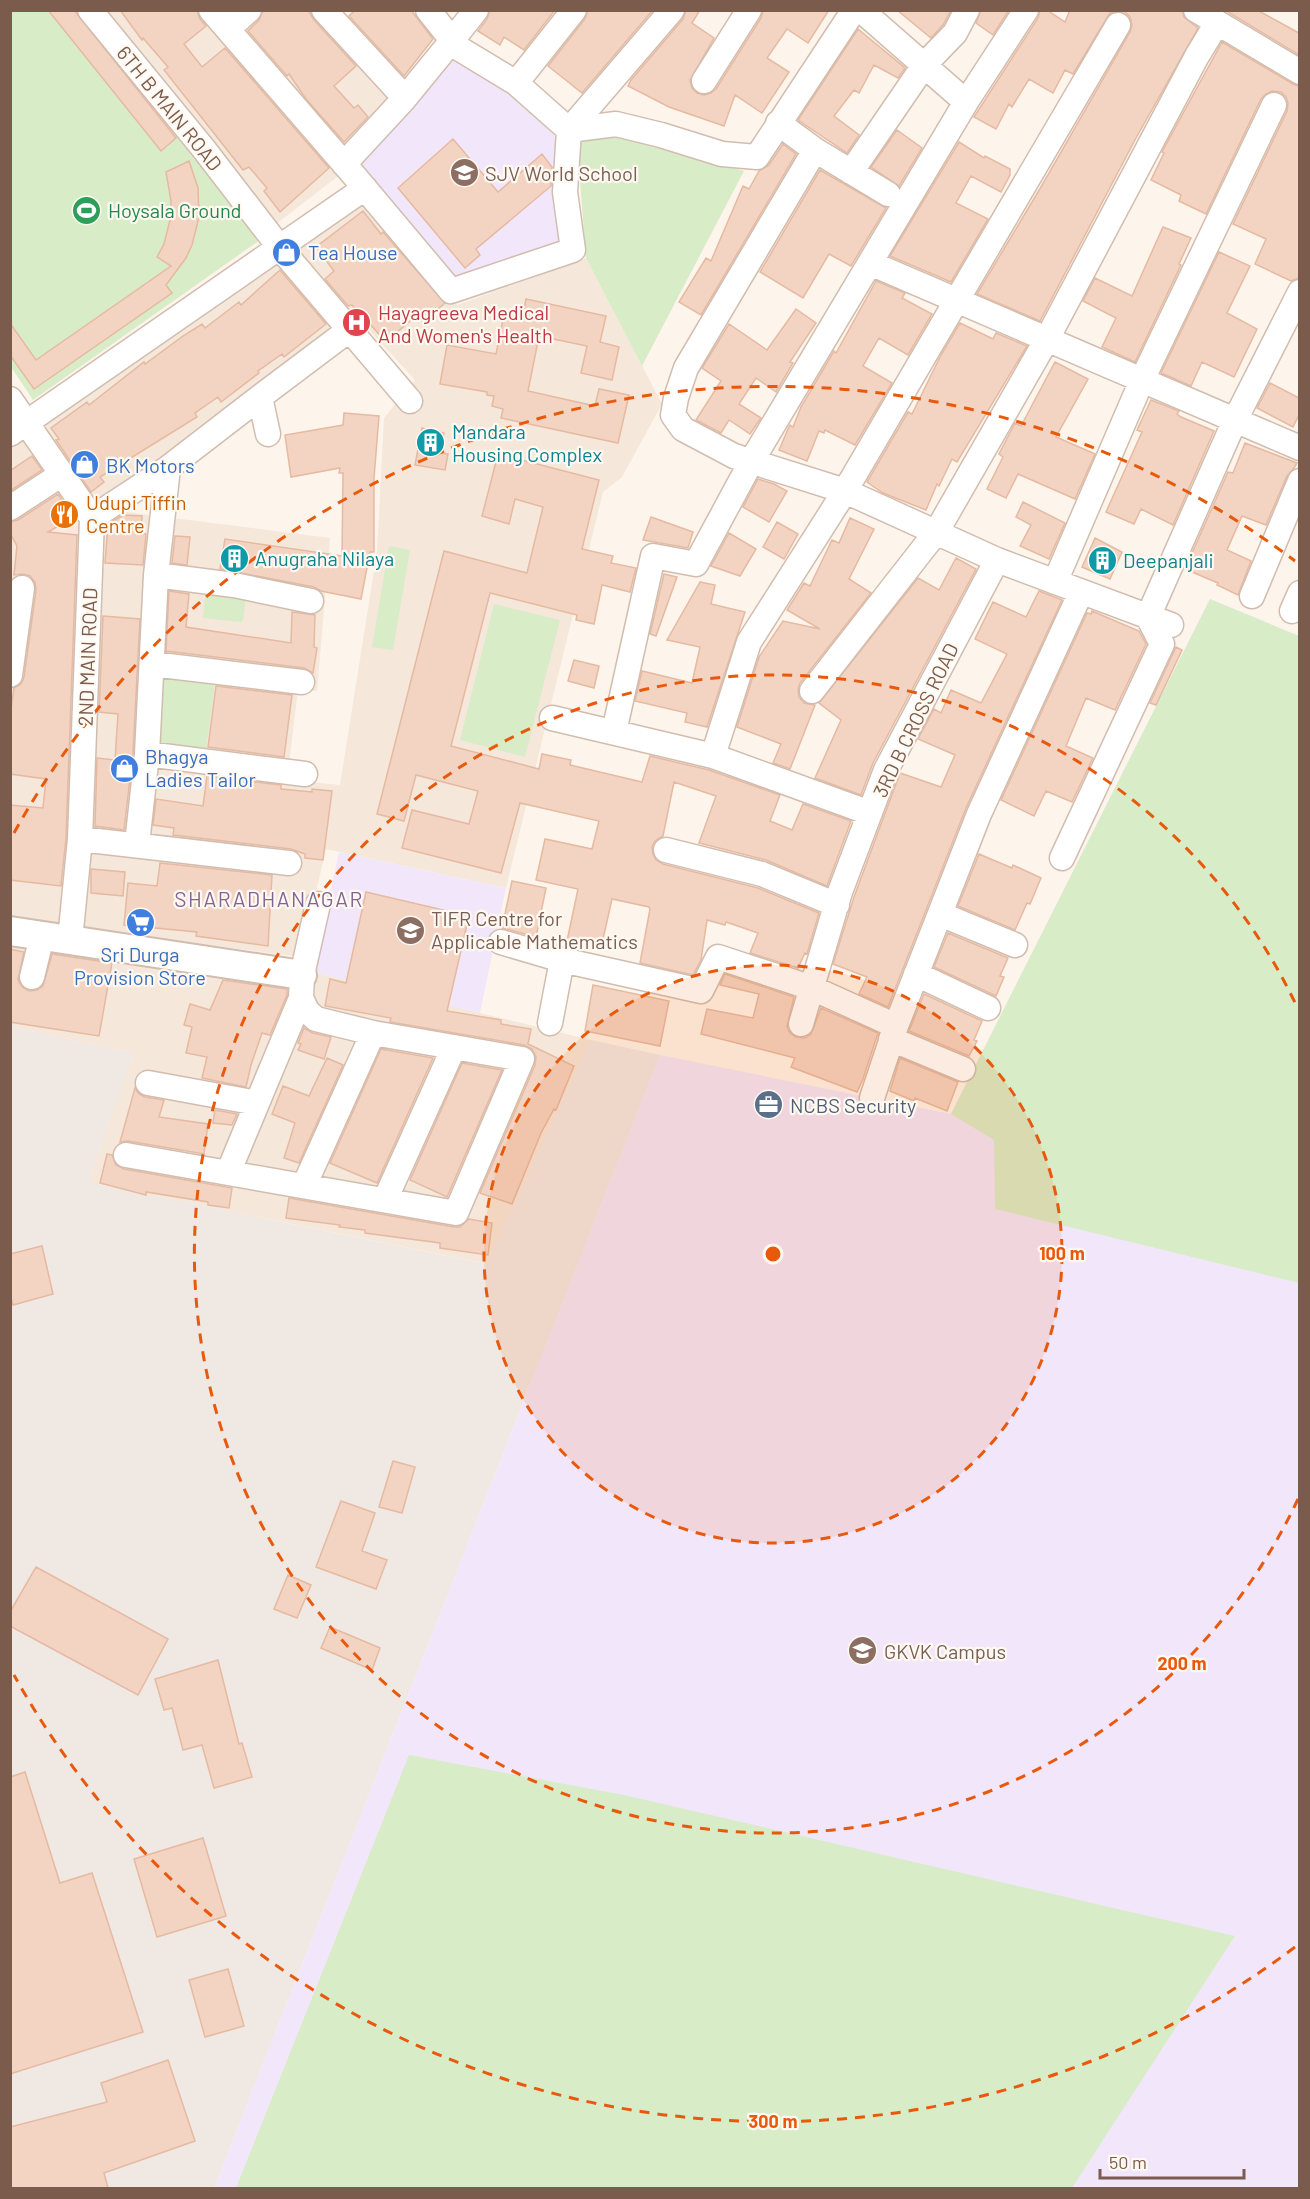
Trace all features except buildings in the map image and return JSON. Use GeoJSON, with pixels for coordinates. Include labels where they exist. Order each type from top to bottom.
{"type":"FeatureCollection","features":[{"type":"Feature","properties":{"kind":"street","name":"6TH B MAIN ROAD"},"geometry":{"type":"LineString","coordinates":[[90,10],[203,148],[280,248],[410,401]]}},
{"type":"Feature","properties":{"kind":"street"},"geometry":{"type":"LineString","coordinates":[[211,10],[451,291],[573,250],[565,192],[569,130],[672,10]]}},
{"type":"Feature","properties":{"kind":"street"},"geometry":{"type":"LineString","coordinates":[[228,29],[249,10]]}},
{"type":"Feature","properties":{"kind":"street"},"geometry":{"type":"LineString","coordinates":[[324,10],[405,98]]}},
{"type":"Feature","properties":{"kind":"street"},"geometry":{"type":"LineString","coordinates":[[428,10],[451,42],[516,83],[569,130],[616,124],[722,154],[757,157],[854,10]]}},
{"type":"Feature","properties":{"kind":"street"},"geometry":{"type":"LineString","coordinates":[[19,428],[280,248],[352,173],[405,98],[476,10]]}},
{"type":"Feature","properties":{"kind":"street"},"geometry":{"type":"LineString","coordinates":[[516,83],[574,10]]}},
{"type":"Feature","properties":{"kind":"street"},"geometry":{"type":"LineString","coordinates":[[704,81],[749,10]]}},
{"type":"Feature","properties":{"kind":"street"},"geometry":{"type":"LineString","coordinates":[[861,10],[966,102]]}},
{"type":"Feature","properties":{"kind":"street"},"geometry":{"type":"LineString","coordinates":[[851,172],[925,64],[955,33],[968,10]]}},
{"type":"Feature","properties":{"kind":"street"},"geometry":{"type":"LineString","coordinates":[[614,732],[653,556],[696,564],[751,462],[966,102],[1026,10]]}},
{"type":"Feature","properties":{"kind":"street"},"geometry":{"type":"LineString","coordinates":[[1196,10],[1299,72]]}},
{"type":"Feature","properties":{"kind":"street"},"geometry":{"type":"LineString","coordinates":[[812,691],[937,531],[1047,339],[1216,22]]}},
{"type":"Feature","properties":{"kind":"street"},"geometry":{"type":"LineString","coordinates":[[713,756],[748,642],[845,491],[1118,25]]}},
{"type":"Feature","properties":{"kind":"street"},"geometry":{"type":"LineString","coordinates":[[1055,582],[1142,380],[1274,105]]}},
{"type":"Feature","properties":{"kind":"street"},"geometry":{"type":"LineString","coordinates":[[778,123],[815,150],[888,194]]}},
{"type":"Feature","properties":{"kind":"street"},"geometry":{"type":"LineString","coordinates":[[815,150],[686,368],[673,415],[683,429],[751,462],[845,491],[997,560],[1171,625]]}},
{"type":"Feature","properties":{"kind":"street"},"geometry":{"type":"LineString","coordinates":[[870,263],[1299,448]]}},
{"type":"Feature","properties":{"kind":"street"},"geometry":{"type":"LineString","coordinates":[[1062,858],[1162,645],[1148,616],[1235,420],[1299,292]]}},
{"type":"Feature","properties":{"kind":"street"},"geometry":{"type":"LineString","coordinates":[[10,399],[19,428],[62,474],[92,518],[168,468],[349,330]]}},
{"type":"Feature","properties":{"kind":"street"},"geometry":{"type":"LineString","coordinates":[[260,397],[268,434]]}},
{"type":"Feature","properties":{"kind":"street"},"geometry":{"type":"LineString","coordinates":[[137,844],[147,754],[156,575],[168,468]]}},
{"type":"Feature","properties":{"kind":"street"},"geometry":{"type":"LineString","coordinates":[[10,508],[62,474]]}},
{"type":"Feature","properties":{"kind":"street"},"geometry":{"type":"LineString","coordinates":[[1252,596],[1299,481]]}},
{"type":"Feature","properties":{"kind":"street","name":"2ND MAIN ROAD"},"geometry":{"type":"LineString","coordinates":[[70,940],[80,839],[92,518]]}},
{"type":"Feature","properties":{"kind":"street","name":"3RD B CROSS ROAD"},"geometry":{"type":"LineString","coordinates":[[801,1024],[837,905],[886,770],[997,560]]}},
{"type":"Feature","properties":{"kind":"street"},"geometry":{"type":"LineString","coordinates":[[156,575],[234,585],[311,601]]}},
{"type":"Feature","properties":{"kind":"street"},"geometry":{"type":"LineString","coordinates":[[10,675],[22,588]]}},
{"type":"Feature","properties":{"kind":"street"},"geometry":{"type":"LineString","coordinates":[[872,1098],[894,1032],[979,814],[1081,592]]}},
{"type":"Feature","properties":{"kind":"street"},"geometry":{"type":"LineString","coordinates":[[152,664],[302,682]]}},
{"type":"Feature","properties":{"kind":"street"},"geometry":{"type":"LineString","coordinates":[[552,718],[713,756],[870,813]]}},
{"type":"Feature","properties":{"kind":"street"},"geometry":{"type":"LineString","coordinates":[[147,754],[305,774]]}},
{"type":"Feature","properties":{"kind":"street"},"geometry":{"type":"LineString","coordinates":[[80,839],[289,863]]}},
{"type":"Feature","properties":{"kind":"street"},"geometry":{"type":"LineString","coordinates":[[666,850],[762,874],[837,905]]}},
{"type":"Feature","properties":{"kind":"street"},"geometry":{"type":"LineString","coordinates":[[228,1173],[301,986],[318,904]]}},
{"type":"Feature","properties":{"kind":"street"},"geometry":{"type":"LineString","coordinates":[[940,914],[1015,945]]}},
{"type":"Feature","properties":{"kind":"street"},"geometry":{"type":"LineString","coordinates":[[10,931],[70,940],[301,986]]}},
{"type":"Feature","properties":{"kind":"street"},"geometry":{"type":"LineString","coordinates":[[32,977],[42,936]]}},
{"type":"Feature","properties":{"kind":"street"},"geometry":{"type":"LineString","coordinates":[[501,942],[562,960],[701,992],[718,957],[812,988],[963,1069]]}},
{"type":"Feature","properties":{"kind":"street"},"geometry":{"type":"LineString","coordinates":[[550,1023],[562,960]]}},
{"type":"Feature","properties":{"kind":"street"},"geometry":{"type":"LineString","coordinates":[[916,974],[988,1008]]}},
{"type":"Feature","properties":{"kind":"street"},"geometry":{"type":"LineString","coordinates":[[126,1155],[456,1213],[522,1059],[373,1033],[316,1018],[307,1011],[301,986]]}},
{"type":"Feature","properties":{"kind":"street"},"geometry":{"type":"LineString","coordinates":[[304,1186],[373,1033]]}},
{"type":"Feature","properties":{"kind":"street"},"geometry":{"type":"LineString","coordinates":[[385,1200],[454,1047]]}},
{"type":"Feature","properties":{"kind":"street"},"geometry":{"type":"LineString","coordinates":[[148,1083],[257,1103]]}},
{"type":"Feature","properties":{"kind":"shaded area"},"geometry":{"type":"Polygon","coordinates":[[[96,11],[207,11],[346,170],[271,228],[96,11]]]}},
{"type":"Feature","properties":{"kind":"shaded area"},"geometry":{"type":"Polygon","coordinates":[[[256,11],[320,11],[402,97],[344,160],[234,29],[256,11]]]}},
{"type":"Feature","properties":{"kind":"shaded area","name":"SJV World School"},"geometry":{"type":"Polygon","coordinates":[[[450,59],[518,97],[562,136],[559,248],[456,280],[360,165],[450,59]]]}},
{"type":"Feature","properties":{"kind":"shaded area"},"geometry":{"type":"Polygon","coordinates":[[[368,200],[457,305],[586,258],[662,404],[622,477],[603,492],[506,888],[326,849],[301,957],[11,920],[10,516],[24,507],[44,542],[110,510],[330,538],[317,691],[298,690],[287,780],[340,785],[377,552],[384,418],[415,380],[296,250],[368,200]]]}},
{"type":"Feature","properties":{"kind":"shaded area"},"geometry":{"type":"Polygon","coordinates":[[[278,256],[343,328],[98,509],[38,424],[278,256]]]}},
{"type":"Feature","properties":{"kind":"shaded area"},"geometry":{"type":"Polygon","coordinates":[[[26,428],[41,449],[28,493],[11,504],[11,438],[26,428]]]}},
{"type":"Feature","properties":{"kind":"shaded area"},"geometry":{"type":"Polygon","coordinates":[[[63,479],[91,520],[89,560],[43,555],[44,542],[24,507],[63,479]]]}},
{"type":"Feature","properties":{"kind":"shaded area","name":"GKVK Campus"},"geometry":{"type":"Polygon","coordinates":[[[1210,599],[1299,636],[1299,2188],[214,2188],[660,1055],[951,1114],[1210,599]]]}},
{"type":"Feature","properties":{"kind":"shaded area","name":"TIFR Centre for Applicable Mathematics"},"geometry":{"type":"Polygon","coordinates":[[[339,852],[506,888],[480,1013],[313,972],[339,852]]]}},
{"type":"Feature","properties":{"kind":"shaded area"},"geometry":{"type":"Polygon","coordinates":[[[10,933],[313,972],[591,1040],[487,1264],[88,1182],[134,1053],[11,1027],[10,933]]]}},
{"type":"Feature","properties":{"kind":"shaded area"},"geometry":{"type":"Polygon","coordinates":[[[11,1027],[134,1053],[88,1182],[486,1264],[591,1040],[660,1055],[214,2188],[11,2188],[11,1027]]]}},
{"type":"Feature","properties":{"kind":"green space","name":"Hoysala Ground"},"geometry":{"type":"Polygon","coordinates":[[[10,11],[75,11],[260,240],[33,400],[11,367],[10,11]]]}},
{"type":"Feature","properties":{"kind":"green space"},"geometry":{"type":"Polygon","coordinates":[[[615,132],[744,171],[642,366],[586,258],[578,154],[582,135],[615,132]]]}},
{"type":"Feature","properties":{"kind":"green space"},"geometry":{"type":"Polygon","coordinates":[[[389,546],[410,550],[393,650],[372,647],[389,546]]]}},
{"type":"Feature","properties":{"kind":"green space"},"geometry":{"type":"Polygon","coordinates":[[[206,587],[247,591],[243,620],[241,622],[203,618],[206,587]]]}},
{"type":"Feature","properties":{"kind":"green space"},"geometry":{"type":"Polygon","coordinates":[[[1210,599],[1299,636],[1299,1283],[995,1209],[994,1140],[951,1114],[1210,599]]]}},
{"type":"Feature","properties":{"kind":"green space"},"geometry":{"type":"Polygon","coordinates":[[[494,604],[560,620],[525,757],[460,740],[494,604]]]}},
{"type":"Feature","properties":{"kind":"green space"},"geometry":{"type":"Polygon","coordinates":[[[157,674],[215,682],[206,749],[155,743],[157,674]]]}},
{"type":"Feature","properties":{"kind":"green space"},"geometry":{"type":"Polygon","coordinates":[[[409,1755],[624,1795],[1235,1936],[1072,2188],[236,2188],[409,1755]]]}},
{"type":"Feature","properties":{"kind":"place","name":"SJV World School"},"geometry":{"type":"Point","coordinates":[464,173]}},
{"type":"Feature","properties":{"kind":"place","name":"Hoysala Ground"},"geometry":{"type":"Point","coordinates":[87,210]}},
{"type":"Feature","properties":{"kind":"place","name":"Tea House"},"geometry":{"type":"Point","coordinates":[287,252]}},
{"type":"Feature","properties":{"kind":"place","name":"Hayagreeva Medical And Women's Health"},"geometry":{"type":"Point","coordinates":[357,323]}},
{"type":"Feature","properties":{"kind":"place","name":"Mandara Housing Complex"},"geometry":{"type":"Point","coordinates":[431,443]}},
{"type":"Feature","properties":{"kind":"place","name":"BK Motors"},"geometry":{"type":"Point","coordinates":[85,465]}},
{"type":"Feature","properties":{"kind":"place","name":"Udupi Tiffin Centre"},"geometry":{"type":"Point","coordinates":[65,514]}},
{"type":"Feature","properties":{"kind":"place","name":"Anugraha Nilaya"},"geometry":{"type":"Point","coordinates":[234,558]}},
{"type":"Feature","properties":{"kind":"place","name":"Deepanjali"},"geometry":{"type":"Point","coordinates":[1102,560]}},
{"type":"Feature","properties":{"kind":"place","name":"Bhagya Ladies Tailor"},"geometry":{"type":"Point","coordinates":[124,768]}},
{"type":"Feature","properties":{"kind":"place","name":"Sri Durga Provision Store"},"geometry":{"type":"Point","coordinates":[140,923]}},
{"type":"Feature","properties":{"kind":"place","name":"TIFR Centre for Applicable Mathematics"},"geometry":{"type":"Point","coordinates":[410,930]}},
{"type":"Feature","properties":{"kind":"place","name":"NCBS Security"},"geometry":{"type":"Point","coordinates":[769,1105]}},
{"type":"Feature","properties":{"kind":"place","name":"GKVK Campus"},"geometry":{"type":"Point","coordinates":[863,1651]}},
{"type":"Feature","properties":{"kind":"district","name":"SHARADHANAGAR"},"geometry":{"type":"Point","coordinates":[269,898]}}]}
